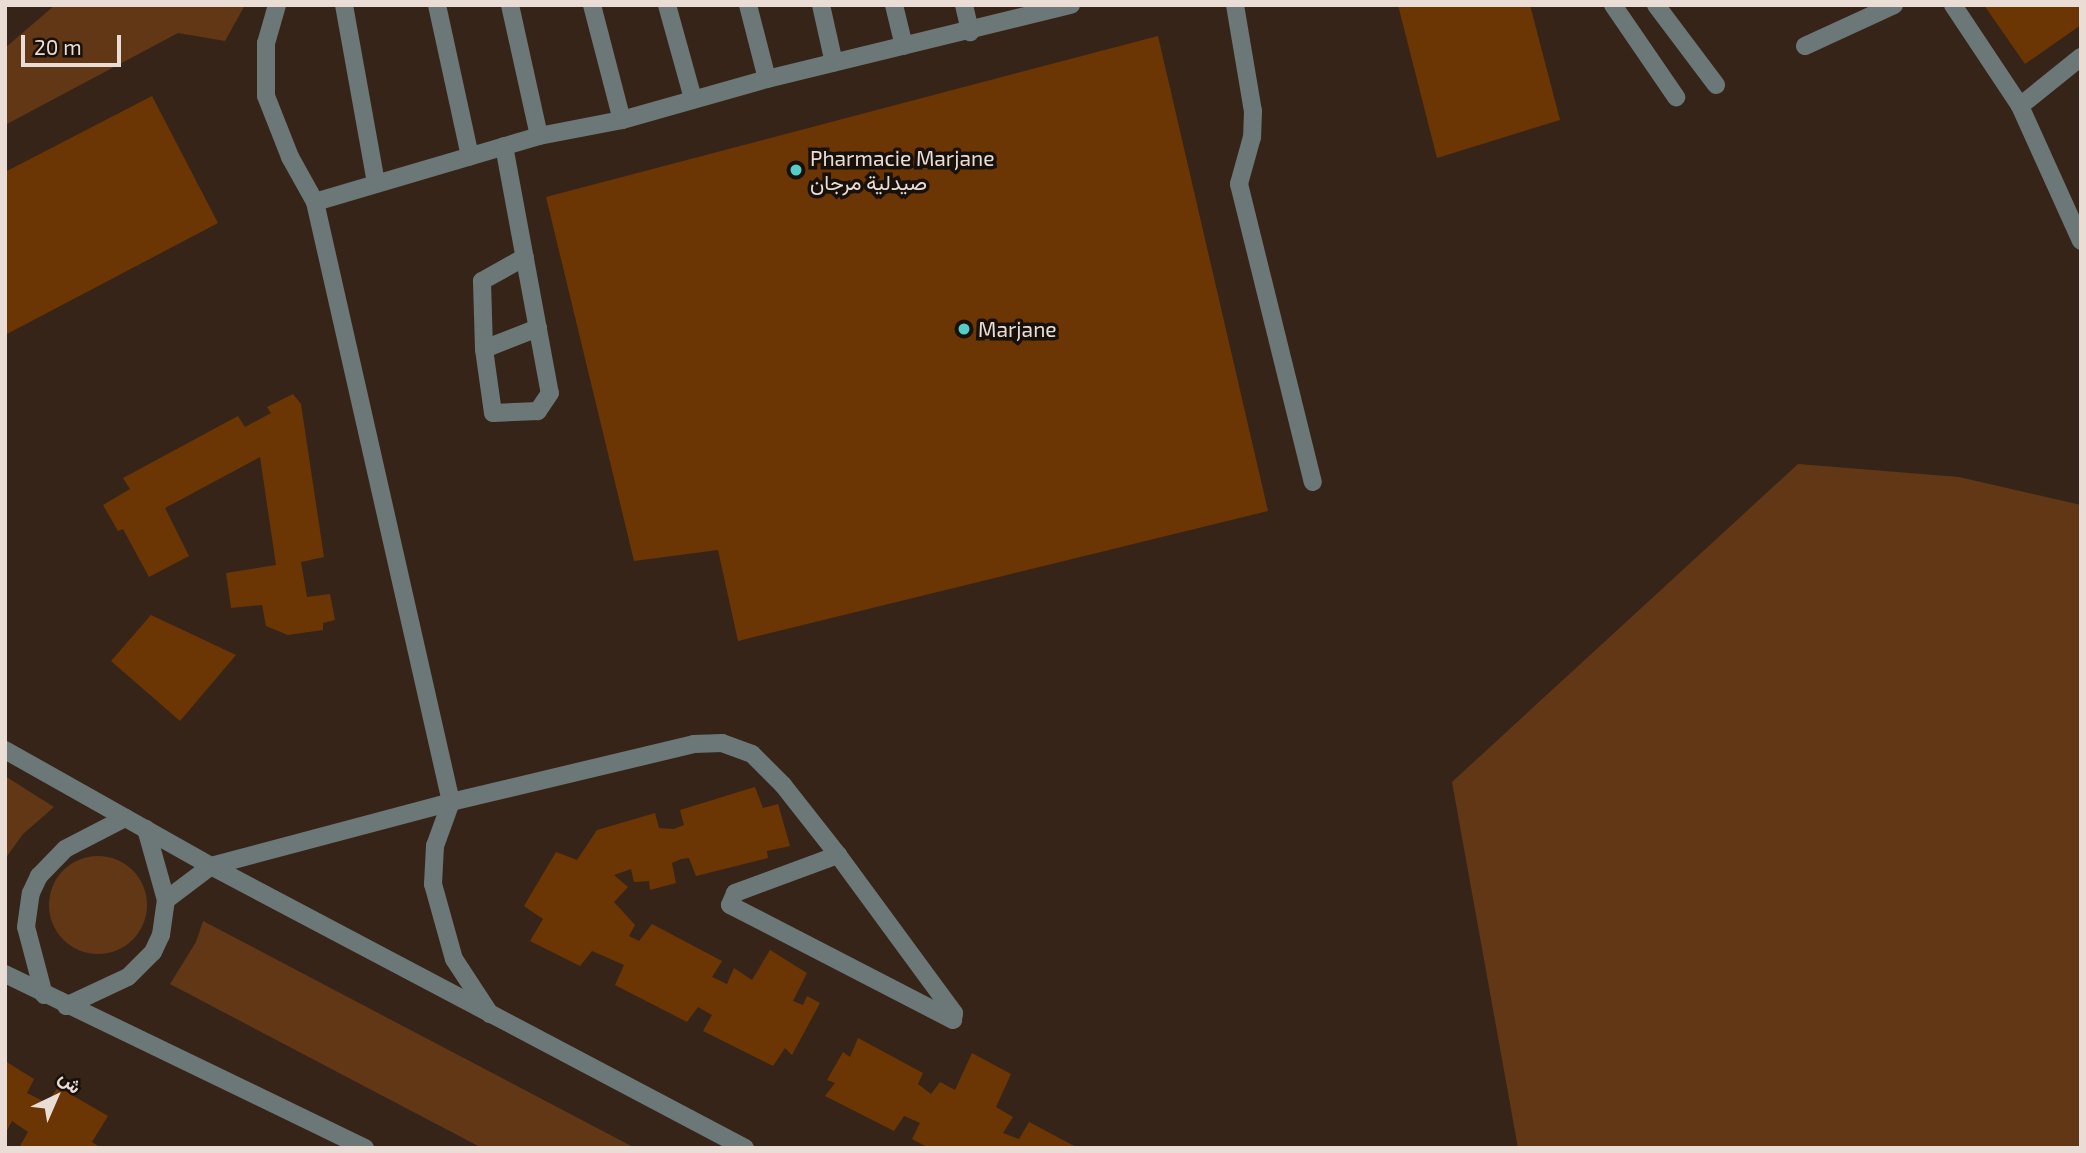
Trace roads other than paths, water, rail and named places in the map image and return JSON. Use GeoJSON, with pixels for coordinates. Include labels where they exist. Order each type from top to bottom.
{"type":"FeatureCollection","features":[{"type":"Feature","properties":{"kind":"street"},"geometry":{"type":"LineString","coordinates":[[277,5],[266,43],[266,96],[290,157],[315,202],[452,802],[435,846],[433,884],[454,959],[490,1014]]}},
{"type":"Feature","properties":{"kind":"street"},"geometry":{"type":"LineString","coordinates":[[344,5],[376,182]]}},
{"type":"Feature","properties":{"kind":"street"},"geometry":{"type":"LineString","coordinates":[[437,5],[470,156]]}},
{"type":"Feature","properties":{"kind":"street"},"geometry":{"type":"LineString","coordinates":[[510,5],[539,136]]}},
{"type":"Feature","properties":{"kind":"street"},"geometry":{"type":"LineString","coordinates":[[592,5],[622,120]]}},
{"type":"Feature","properties":{"kind":"street"},"geometry":{"type":"LineString","coordinates":[[667,5],[693,99]]}},
{"type":"Feature","properties":{"kind":"street"},"geometry":{"type":"LineString","coordinates":[[748,5],[767,79]]}},
{"type":"Feature","properties":{"kind":"street"},"geometry":{"type":"LineString","coordinates":[[821,5],[834,63]]}},
{"type":"Feature","properties":{"kind":"street"},"geometry":{"type":"LineString","coordinates":[[894,5],[904,46]]}},
{"type":"Feature","properties":{"kind":"street"},"geometry":{"type":"LineString","coordinates":[[964,5],[970,32]]}},
{"type":"Feature","properties":{"kind":"street"},"geometry":{"type":"LineString","coordinates":[[1235,5],[1253,111],[1252,137],[1239,184],[1313,482]]}},
{"type":"Feature","properties":{"kind":"street"},"geometry":{"type":"LineString","coordinates":[[1613,5],[1676,97]]}},
{"type":"Feature","properties":{"kind":"street"},"geometry":{"type":"LineString","coordinates":[[1656,5],[1716,85]]}},
{"type":"Feature","properties":{"kind":"street"},"geometry":{"type":"LineString","coordinates":[[1805,46],[1894,5]]}},
{"type":"Feature","properties":{"kind":"street"},"geometry":{"type":"LineString","coordinates":[[1953,5],[2020,106],[2081,241]]}},
{"type":"Feature","properties":{"kind":"street"},"geometry":{"type":"LineString","coordinates":[[315,202],[539,136],[622,120],[767,79],[970,32],[1061,7]]}},
{"type":"Feature","properties":{"kind":"street"},"geometry":{"type":"LineString","coordinates":[[2020,106],[2081,57]]}},
{"type":"Feature","properties":{"kind":"street"},"geometry":{"type":"LineString","coordinates":[[504,146],[525,257],[550,393],[538,411],[493,413],[484,349],[482,281],[525,257]]}},
{"type":"Feature","properties":{"kind":"street"},"geometry":{"type":"LineString","coordinates":[[484,349],[538,328]]}},
{"type":"Feature","properties":{"kind":"street"},"geometry":{"type":"LineString","coordinates":[[166,900],[211,866],[452,802],[694,744],[722,743],[752,754],[765,765],[838,855],[954,1013],[953,1020],[730,905],[735,893],[838,855]]}},
{"type":"Feature","properties":{"kind":"street"},"geometry":{"type":"LineString","coordinates":[[5,750],[211,866],[745,1148]]}},
{"type":"Feature","properties":{"kind":"street"},"geometry":{"type":"LineString","coordinates":[[44,995],[26,927],[31,893],[39,876],[65,849],[125,818]]}},
{"type":"Feature","properties":{"kind":"street"},"geometry":{"type":"LineString","coordinates":[[66,1006],[113,986],[142,966],[161,935],[166,900],[146,829]]}},
{"type":"Feature","properties":{"kind":"street"},"geometry":{"type":"LineString","coordinates":[[5,974],[359,1147]]}},
{"type":"Feature","properties":{"kind":"place","name":"Pharmacie Marjane صيدلية مرجان"},"geometry":{"type":"Point","coordinates":[796,170]}},
{"type":"Feature","properties":{"kind":"place","name":"Marjane"},"geometry":{"type":"Point","coordinates":[964,329]}}]}
